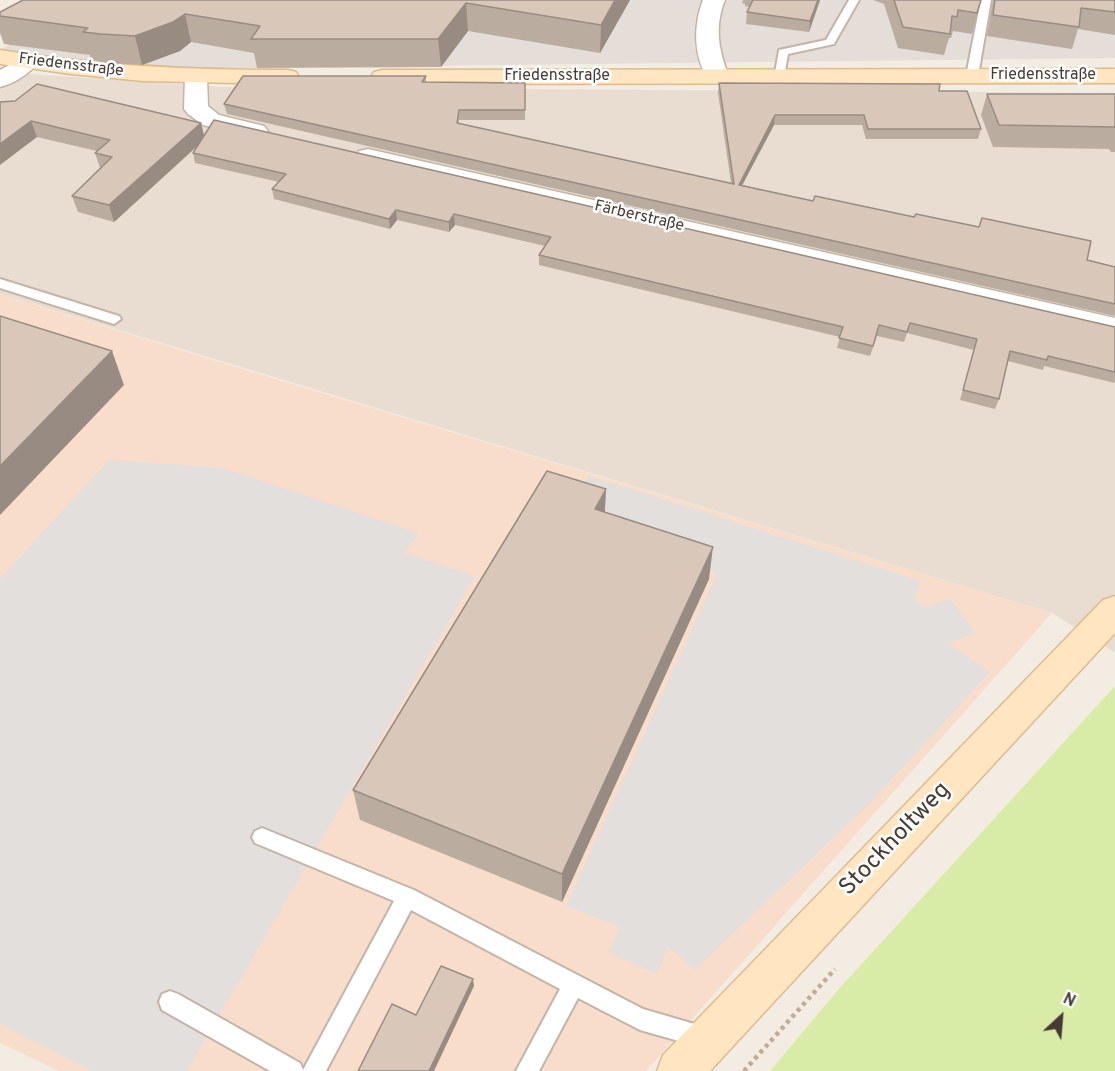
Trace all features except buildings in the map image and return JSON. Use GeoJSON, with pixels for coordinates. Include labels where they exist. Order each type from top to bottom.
{"type":"FeatureCollection","features":[{"type":"Feature","properties":{"kind":"main road","name":"Friedensstraße"},"geometry":{"type":"LineString","coordinates":[[0,57],[109,72],[196,77],[311,77]]}},
{"type":"Feature","properties":{"kind":"main road","name":"Friedensstraße"},"geometry":{"type":"LineString","coordinates":[[357,77],[1115,76]]}},
{"type":"Feature","properties":{"kind":"main road","name":"Stockholtweg"},"geometry":{"type":"LineString","coordinates":[[679,1071],[1115,610]]}},
{"type":"Feature","properties":{"kind":"street"},"geometry":{"type":"LineString","coordinates":[[714,0],[707,15],[707,50],[718,77]]}},
{"type":"Feature","properties":{"kind":"street"},"geometry":{"type":"LineString","coordinates":[[0,80],[27,62]]}},
{"type":"Feature","properties":{"kind":"street"},"geometry":{"type":"LineString","coordinates":[[196,77],[196,109],[211,120],[276,135]]}},
{"type":"Feature","properties":{"kind":"street","name":"Färberstraße"},"geometry":{"type":"LineString","coordinates":[[344,151],[1115,327]]}},
{"type":"Feature","properties":{"kind":"lane"},"geometry":{"type":"LineString","coordinates":[[778,77],[783,52],[830,42],[854,0]]}},
{"type":"Feature","properties":{"kind":"lane"},"geometry":{"type":"LineString","coordinates":[[972,76],[986,0]]}},
{"type":"Feature","properties":{"kind":"lane"},"geometry":{"type":"LineString","coordinates":[[0,283],[114,319]]}},
{"type":"Feature","properties":{"kind":"lane"},"geometry":{"type":"LineString","coordinates":[[262,837],[407,897],[640,1019],[708,1038]]}},
{"type":"Feature","properties":{"kind":"lane"},"geometry":{"type":"LineString","coordinates":[[314,1071],[407,897]]}},
{"type":"Feature","properties":{"kind":"lane"},"geometry":{"type":"LineString","coordinates":[[527,1071],[574,985]]}},
{"type":"Feature","properties":{"kind":"lane"},"geometry":{"type":"LineString","coordinates":[[170,1002],[292,1071]]}},
{"type":"Feature","properties":{"kind":"shaded area"},"geometry":{"type":"Polygon","coordinates":[[[91,0],[1115,0],[1115,58],[150,69],[28,57],[1,49],[91,0]]]}},
{"type":"Feature","properties":{"kind":"shaded area"},"geometry":{"type":"Polygon","coordinates":[[[0,72],[222,87],[1115,93],[1115,653],[1052,613],[0,294],[0,72]]]}},
{"type":"Feature","properties":{"kind":"shaded area"},"geometry":{"type":"Polygon","coordinates":[[[0,294],[1052,613],[646,1071],[59,1071],[0,1043],[0,294]]]}},
{"type":"Feature","properties":{"kind":"shaded area"},"geometry":{"type":"Polygon","coordinates":[[[109,460],[223,468],[418,533],[405,553],[475,576],[187,1071],[92,1071],[0,1024],[0,579],[109,460]]]}},
{"type":"Feature","properties":{"kind":"shaded area"},"geometry":{"type":"Polygon","coordinates":[[[589,476],[921,581],[914,599],[924,607],[951,599],[975,634],[948,643],[990,672],[870,803],[694,970],[668,946],[657,974],[609,953],[620,927],[566,906],[715,578],[713,570],[616,538],[570,510],[589,476]]]}},
{"type":"Feature","properties":{"kind":"green space"},"geometry":{"type":"Polygon","coordinates":[[[1115,686],[1115,1071],[770,1071],[838,990],[1115,686]]]}}]}
